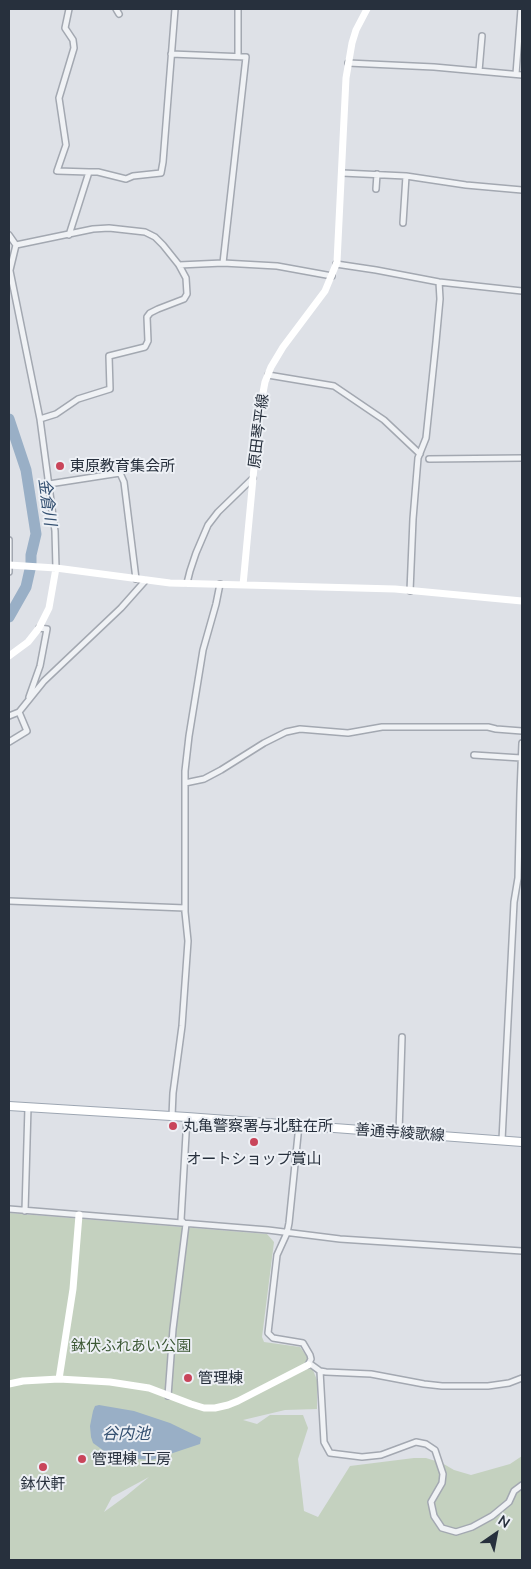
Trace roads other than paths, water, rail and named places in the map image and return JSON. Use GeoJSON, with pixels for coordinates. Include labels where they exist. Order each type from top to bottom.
{"type":"FeatureCollection","features":[{"type":"Feature","properties":{"kind":"main road","name":"原田琴平線"},"geometry":{"type":"LineString","coordinates":[[243,585],[253,477],[265,382],[283,347],[325,291],[336,264],[346,78],[352,43],[356,30],[367,9]]}},
{"type":"Feature","properties":{"kind":"main road"},"geometry":{"type":"LineString","coordinates":[[9,567],[53,568],[145,581],[187,584],[410,591],[522,601]]}},
{"type":"Feature","properties":{"kind":"main road"},"geometry":{"type":"LineString","coordinates":[[9,656],[28,642],[39,628],[49,608],[53,568]]}},
{"type":"Feature","properties":{"kind":"main road","name":"善通寺綾歌線"},"geometry":{"type":"LineString","coordinates":[[9,1106],[522,1142]]}},
{"type":"Feature","properties":{"kind":"main road"},"geometry":{"type":"LineString","coordinates":[[59,1378],[73,1289],[79,1216]]}},
{"type":"Feature","properties":{"kind":"main road"},"geometry":{"type":"LineString","coordinates":[[9,1384],[59,1378],[134,1385],[149,1388],[204,1408],[215,1408],[228,1405],[309,1364]]}},
{"type":"Feature","properties":{"kind":"street"},"geometry":{"type":"LineString","coordinates":[[69,9],[65,28],[73,40],[74,48],[59,98],[66,145],[56,171],[98,172],[126,179],[133,176],[161,173],[175,9]]}},
{"type":"Feature","properties":{"kind":"street"},"geometry":{"type":"LineString","coordinates":[[238,9],[238,56]]}},
{"type":"Feature","properties":{"kind":"street"},"geometry":{"type":"LineString","coordinates":[[516,74],[522,9]]}},
{"type":"Feature","properties":{"kind":"street"},"geometry":{"type":"LineString","coordinates":[[480,71],[482,36]]}},
{"type":"Feature","properties":{"kind":"street"},"geometry":{"type":"LineString","coordinates":[[171,54],[246,57],[223,264]]}},
{"type":"Feature","properties":{"kind":"street"},"geometry":{"type":"LineString","coordinates":[[348,63],[522,74]]}},
{"type":"Feature","properties":{"kind":"street"},"geometry":{"type":"LineString","coordinates":[[69,235],[89,172]]}},
{"type":"Feature","properties":{"kind":"street"},"geometry":{"type":"LineString","coordinates":[[342,173],[406,176],[466,185],[522,190]]}},
{"type":"Feature","properties":{"kind":"street"},"geometry":{"type":"LineString","coordinates":[[376,189],[377,174]]}},
{"type":"Feature","properties":{"kind":"street"},"geometry":{"type":"LineString","coordinates":[[403,223],[406,176]]}},
{"type":"Feature","properties":{"kind":"street"},"geometry":{"type":"LineString","coordinates":[[398,199],[404,200]]}},
{"type":"Feature","properties":{"kind":"street"},"geometry":{"type":"LineString","coordinates":[[16,245],[93,229],[109,228],[145,232],[163,245],[179,264],[186,278],[187,294],[184,299],[158,309],[147,317],[148,344],[146,347],[108,356],[110,389],[78,399],[56,414],[40,419]]}},
{"type":"Feature","properties":{"kind":"street"},"geometry":{"type":"LineString","coordinates":[[9,235],[16,245]]}},
{"type":"Feature","properties":{"kind":"street"},"geometry":{"type":"LineString","coordinates":[[16,245],[9,268],[40,419],[56,531],[53,568]]}},
{"type":"Feature","properties":{"kind":"street"},"geometry":{"type":"LineString","coordinates":[[179,264],[277,266],[332,276]]}},
{"type":"Feature","properties":{"kind":"street"},"geometry":{"type":"LineString","coordinates":[[336,264],[439,282],[522,291]]}},
{"type":"Feature","properties":{"kind":"street"},"geometry":{"type":"LineString","coordinates":[[410,591],[413,519],[420,454],[426,438],[440,299],[439,282]]}},
{"type":"Feature","properties":{"kind":"street"},"geometry":{"type":"LineString","coordinates":[[268,375],[334,386],[384,420],[420,454]]}},
{"type":"Feature","properties":{"kind":"street"},"geometry":{"type":"LineString","coordinates":[[430,459],[522,458]]}},
{"type":"Feature","properties":{"kind":"street"},"geometry":{"type":"LineString","coordinates":[[49,484],[120,473],[124,482],[136,579]]}},
{"type":"Feature","properties":{"kind":"street"},"geometry":{"type":"LineString","coordinates":[[187,584],[196,553],[208,525],[218,512],[253,477]]}},
{"type":"Feature","properties":{"kind":"street"},"geometry":{"type":"LineString","coordinates":[[9,540],[9,567]]}},
{"type":"Feature","properties":{"kind":"street"},"geometry":{"type":"LineString","coordinates":[[9,716],[19,712],[44,681],[121,608],[145,581]]}},
{"type":"Feature","properties":{"kind":"street"},"geometry":{"type":"LineString","coordinates":[[172,1116],[188,941],[185,908],[185,783],[189,736],[203,650],[220,584]]}},
{"type":"Feature","properties":{"kind":"street"},"geometry":{"type":"LineString","coordinates":[[28,700],[40,666],[47,629],[39,628]]}},
{"type":"Feature","properties":{"kind":"street"},"geometry":{"type":"LineString","coordinates":[[9,742],[27,732],[19,712]]}},
{"type":"Feature","properties":{"kind":"street"},"geometry":{"type":"LineString","coordinates":[[185,783],[204,779],[286,732],[300,730],[348,733],[382,727],[488,727],[522,731]]}},
{"type":"Feature","properties":{"kind":"street"},"geometry":{"type":"LineString","coordinates":[[502,1140],[514,902],[518,878],[522,743]]}},
{"type":"Feature","properties":{"kind":"street"},"geometry":{"type":"LineString","coordinates":[[474,755],[522,758]]}},
{"type":"Feature","properties":{"kind":"street"},"geometry":{"type":"LineString","coordinates":[[9,900],[185,908]]}},
{"type":"Feature","properties":{"kind":"street"},"geometry":{"type":"LineString","coordinates":[[399,1132],[402,1037]]}},
{"type":"Feature","properties":{"kind":"street"},"geometry":{"type":"LineString","coordinates":[[25,1211],[28,1107]]}},
{"type":"Feature","properties":{"kind":"street"},"geometry":{"type":"LineString","coordinates":[[186,1224],[181,1220],[187,1117]]}},
{"type":"Feature","properties":{"kind":"street"},"geometry":{"type":"LineString","coordinates":[[299,1125],[287,1233],[277,1255],[268,1333],[274,1338],[303,1343],[311,1358],[309,1364],[320,1371],[371,1374],[424,1384],[468,1387],[509,1383],[522,1378]]}},
{"type":"Feature","properties":{"kind":"street"},"geometry":{"type":"LineString","coordinates":[[9,1209],[236,1227],[316,1236],[522,1251]]}},
{"type":"Feature","properties":{"kind":"street"},"geometry":{"type":"LineString","coordinates":[[168,1396],[173,1329],[186,1224]]}},
{"type":"Feature","properties":{"kind":"street"},"geometry":{"type":"LineString","coordinates":[[320,1371],[324,1442],[330,1453],[362,1457],[381,1455],[416,1442],[426,1444],[435,1450],[443,1474],[442,1482],[431,1502],[434,1516],[442,1528],[456,1532],[472,1527],[492,1516],[509,1502],[514,1491],[522,1485]]}},
{"type":"Feature","properties":{"kind":"water","name":"谷内池"},"geometry":{"type":"Polygon","coordinates":[[[99,1405],[134,1411],[170,1423],[201,1438],[200,1444],[152,1460],[122,1458],[107,1453],[93,1443],[91,1437],[90,1426],[93,1411],[95,1406],[99,1405]]]}},
{"type":"Feature","properties":{"kind":"waterway","name":"金倉川"},"geometry":{"type":"LineString","coordinates":[[9,419],[26,470],[36,534],[26,587],[9,617]]}},
{"type":"Feature","properties":{"kind":"place","name":"東原教育集会所"},"geometry":{"type":"Point","coordinates":[60,466]}},
{"type":"Feature","properties":{"kind":"place","name":"丸亀警察署与北駐在所"},"geometry":{"type":"Point","coordinates":[173,1126]}},
{"type":"Feature","properties":{"kind":"place","name":"オートショップ賞山"},"geometry":{"type":"Point","coordinates":[254,1142]}},
{"type":"Feature","properties":{"kind":"place","name":"管理棟"},"geometry":{"type":"Point","coordinates":[188,1378]}},
{"type":"Feature","properties":{"kind":"place","name":"管理棟 工房"},"geometry":{"type":"Point","coordinates":[82,1459]}},
{"type":"Feature","properties":{"kind":"place","name":"鉢伏軒"},"geometry":{"type":"Point","coordinates":[43,1467]}},
{"type":"Feature","properties":{"kind":"park label","name":"鉢伏ふれあい公園"},"geometry":{"type":"Point","coordinates":[131,1346]}}]}
